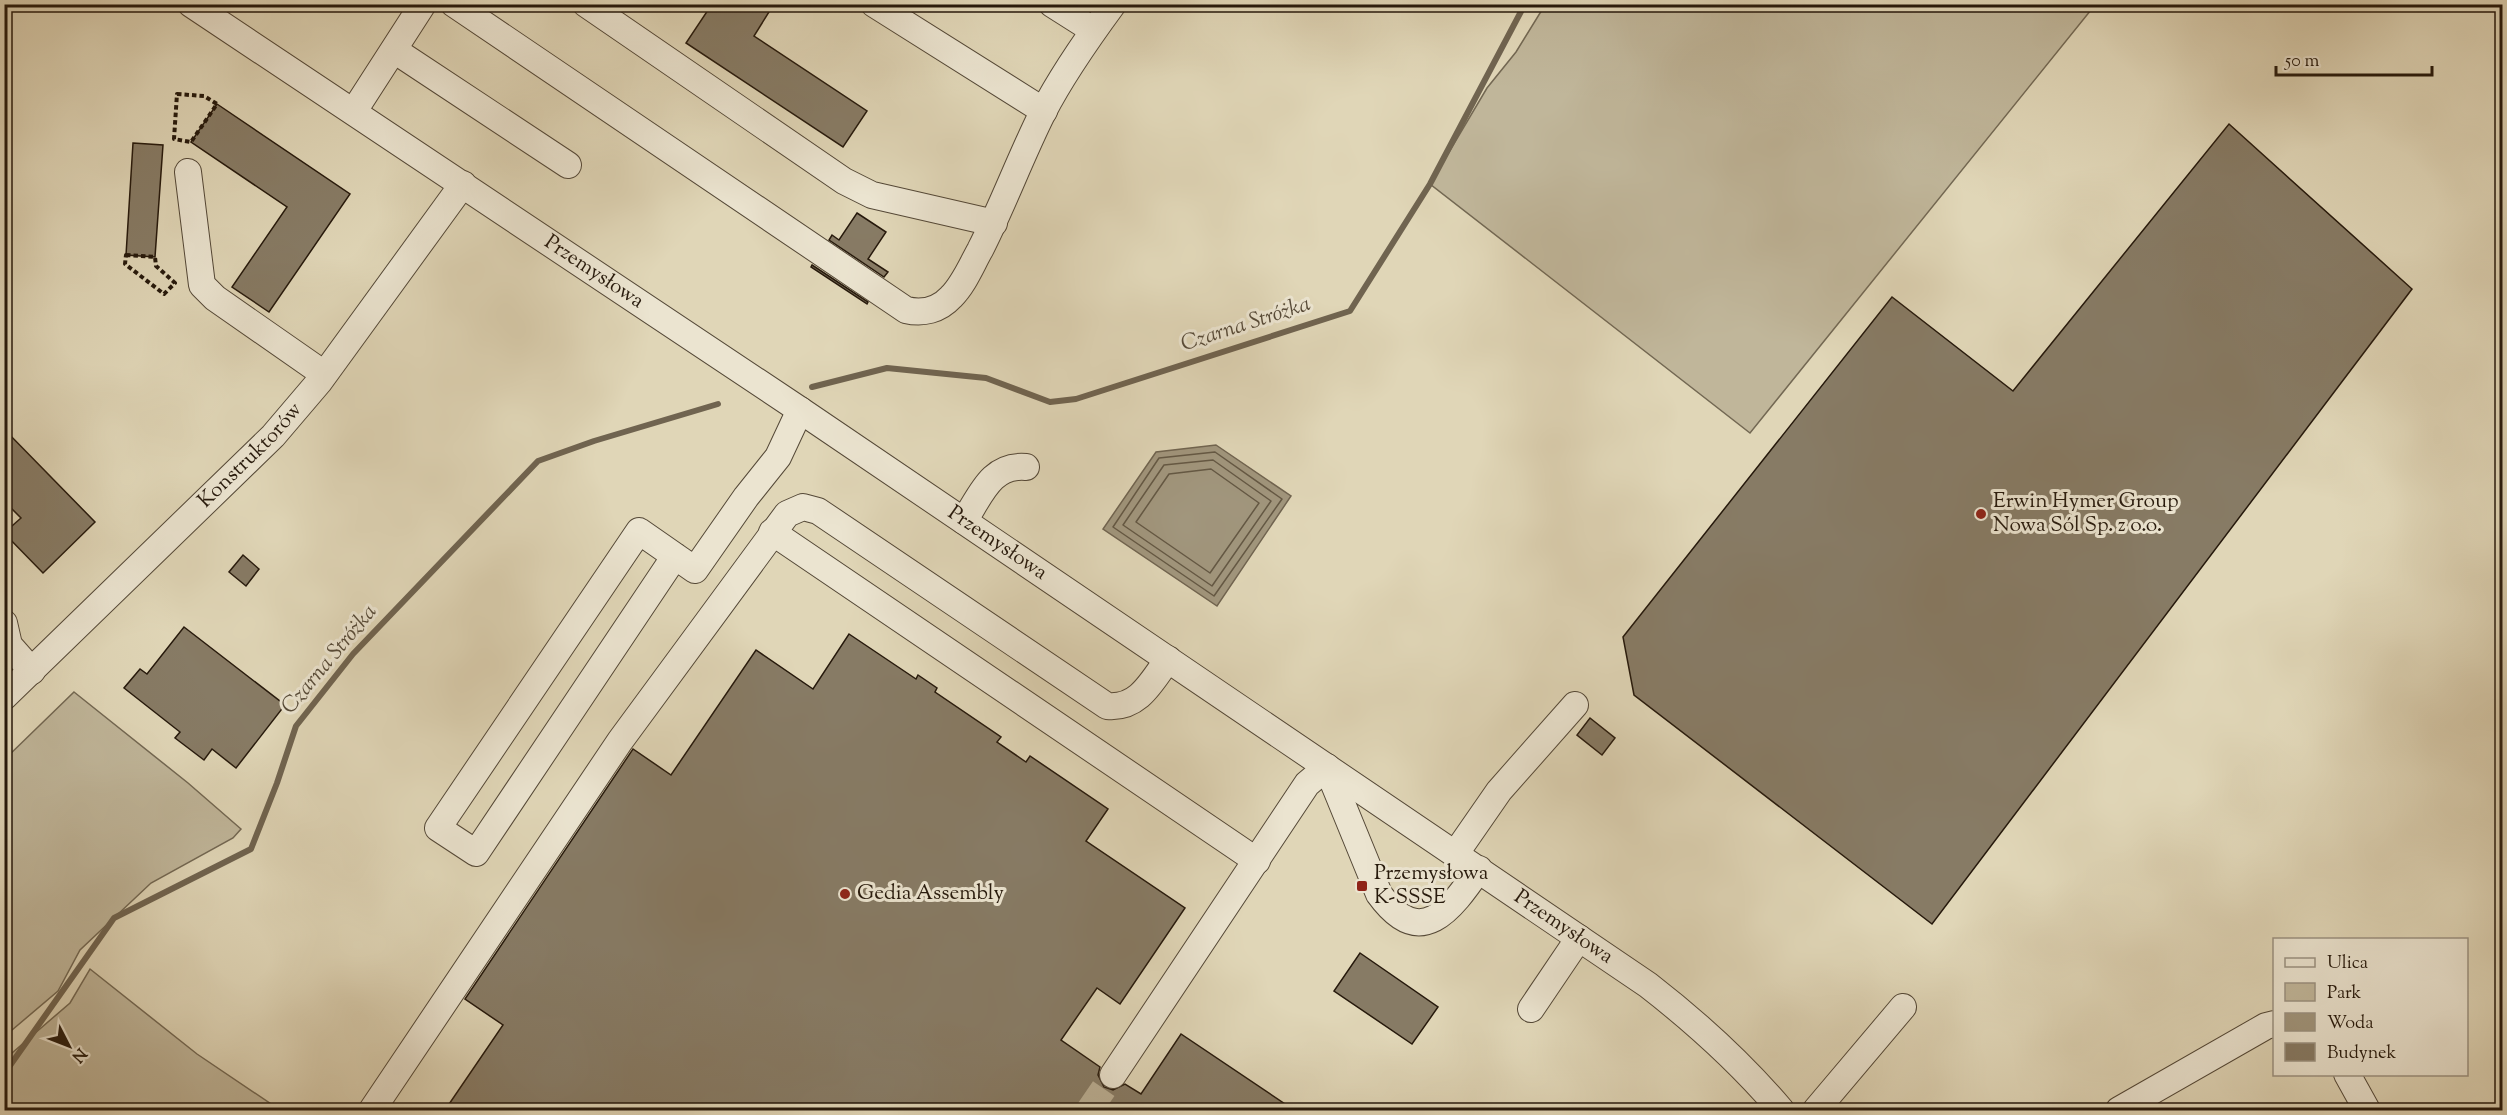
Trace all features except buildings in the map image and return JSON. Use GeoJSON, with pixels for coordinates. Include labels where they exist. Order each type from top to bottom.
{"type":"FeatureCollection","features":[{"type":"Feature","properties":{"kind":"street","name":"Przemysłowa"},"geometry":{"type":"LineString","coordinates":[[191,4],[800,410],[1579,938],[1690,1018],[1739,1063],[1781,1110]]}},
{"type":"Feature","properties":{"kind":"street"},"geometry":{"type":"LineString","coordinates":[[354,111],[423,4]]}},
{"type":"Feature","properties":{"kind":"street"},"geometry":{"type":"LineString","coordinates":[[454,4],[906,310],[918,313],[934,309],[950,298],[962,284],[994,224],[1044,111],[1094,30],[1113,4]]}},
{"type":"Feature","properties":{"kind":"street"},"geometry":{"type":"LineString","coordinates":[[586,4],[843,181],[872,195],[994,224]]}},
{"type":"Feature","properties":{"kind":"street"},"geometry":{"type":"LineString","coordinates":[[874,4],[1044,111]]}},
{"type":"Feature","properties":{"kind":"street"},"geometry":{"type":"LineString","coordinates":[[1052,4],[1094,30]]}},
{"type":"Feature","properties":{"kind":"street"},"geometry":{"type":"LineString","coordinates":[[394,50],[568,165]]}},
{"type":"Feature","properties":{"kind":"street"},"geometry":{"type":"LineString","coordinates":[[188,172],[202,285],[215,298],[324,374]]}},
{"type":"Feature","properties":{"kind":"street","name":"Konstruktorów"},"geometry":{"type":"LineString","coordinates":[[4,697],[273,436],[324,374],[463,184]]}},
{"type":"Feature","properties":{"kind":"street"},"geometry":{"type":"LineString","coordinates":[[675,556],[476,853],[438,828],[639,531],[675,556],[695,570],[746,497],[778,457],[800,410]]}},
{"type":"Feature","properties":{"kind":"street"},"geometry":{"type":"LineString","coordinates":[[964,521],[998,471],[1010,465],[1026,467]]}},
{"type":"Feature","properties":{"kind":"street"},"geometry":{"type":"LineString","coordinates":[[372,1110],[614,751],[787,514],[803,507],[818,510],[1107,706],[1122,707],[1136,699],[1168,659]]}},
{"type":"Feature","properties":{"kind":"street"},"geometry":{"type":"LineString","coordinates":[[772,532],[1257,861]]}},
{"type":"Feature","properties":{"kind":"street"},"geometry":{"type":"LineString","coordinates":[[4,623],[9,645],[32,671]]}},
{"type":"Feature","properties":{"kind":"street"},"geometry":{"type":"LineString","coordinates":[[1456,853],[1499,790],[1575,705]]}},
{"type":"Feature","properties":{"kind":"street"},"geometry":{"type":"LineString","coordinates":[[1113,1075],[1307,784],[1327,767],[1379,894],[1388,906],[1414,921],[1429,921],[1445,913],[1455,903],[1479,869]]}},
{"type":"Feature","properties":{"kind":"street"},"geometry":{"type":"LineString","coordinates":[[1531,1009],[1579,938]]}},
{"type":"Feature","properties":{"kind":"street"},"geometry":{"type":"LineString","coordinates":[[1816,1110],[1903,1007]]}},
{"type":"Feature","properties":{"kind":"street"},"geometry":{"type":"LineString","coordinates":[[2119,1110],[2257,1031],[2273,1024]]}},
{"type":"Feature","properties":{"kind":"street"},"geometry":{"type":"LineString","coordinates":[[2348,1076],[2367,1110]]}},
{"type":"Feature","properties":{"kind":"path"},"geometry":{"type":"LineString","coordinates":[[177,94],[204,96],[218,104],[191,142],[174,139],[177,94]]}},
{"type":"Feature","properties":{"kind":"path"},"geometry":{"type":"LineString","coordinates":[[126,255],[155,257],[156,267],[175,283],[164,294],[125,264],[126,255]]}},
{"type":"Feature","properties":{"kind":"green space"},"geometry":{"type":"Polygon","coordinates":[[[1545,5],[2095,5],[1750,433],[1430,184],[1487,88],[1516,52],[1545,5]]]}},
{"type":"Feature","properties":{"kind":"green space"},"geometry":{"type":"Polygon","coordinates":[[[74,692],[188,783],[241,829],[233,838],[151,883],[80,950],[58,991],[5,1036],[5,759],[74,692]]]}},
{"type":"Feature","properties":{"kind":"green space"},"geometry":{"type":"Polygon","coordinates":[[[90,969],[197,1054],[280,1110],[5,1110],[5,1059],[70,1003],[90,969]]]}},
{"type":"Feature","properties":{"kind":"water"},"geometry":{"type":"Polygon","coordinates":[[[1216,445],[1291,496],[1217,606],[1103,529],[1156,452],[1216,445]]]}},
{"type":"Feature","properties":{"kind":"waterway","name":"Czarna Stróżka"},"geometry":{"type":"LineString","coordinates":[[812,387],[887,368],[986,378],[1050,402],[1076,399],[1350,311],[1430,184],[1525,4]]}},
{"type":"Feature","properties":{"kind":"waterway","name":"Czarna Stróżka"},"geometry":{"type":"LineString","coordinates":[[4,1074],[114,918],[251,849],[296,726],[353,654],[538,461],[594,441],[718,404]]}},
{"type":"Feature","properties":{"kind":"tunnel"},"geometry":{"type":"LineString","coordinates":[[1089,1110],[1113,1075]]}},
{"type":"Feature","properties":{"kind":"place","name":"Erwin Hymer Group Nowa Sól Sp. z o.o."},"geometry":{"type":"Point","coordinates":[1981,514]}},
{"type":"Feature","properties":{"kind":"place","name":"Przemysłowa K-SSSE"},"geometry":{"type":"Point","coordinates":[1362,886]}},
{"type":"Feature","properties":{"kind":"place","name":"Gedia Assembly"},"geometry":{"type":"Point","coordinates":[845,894]}}]}
